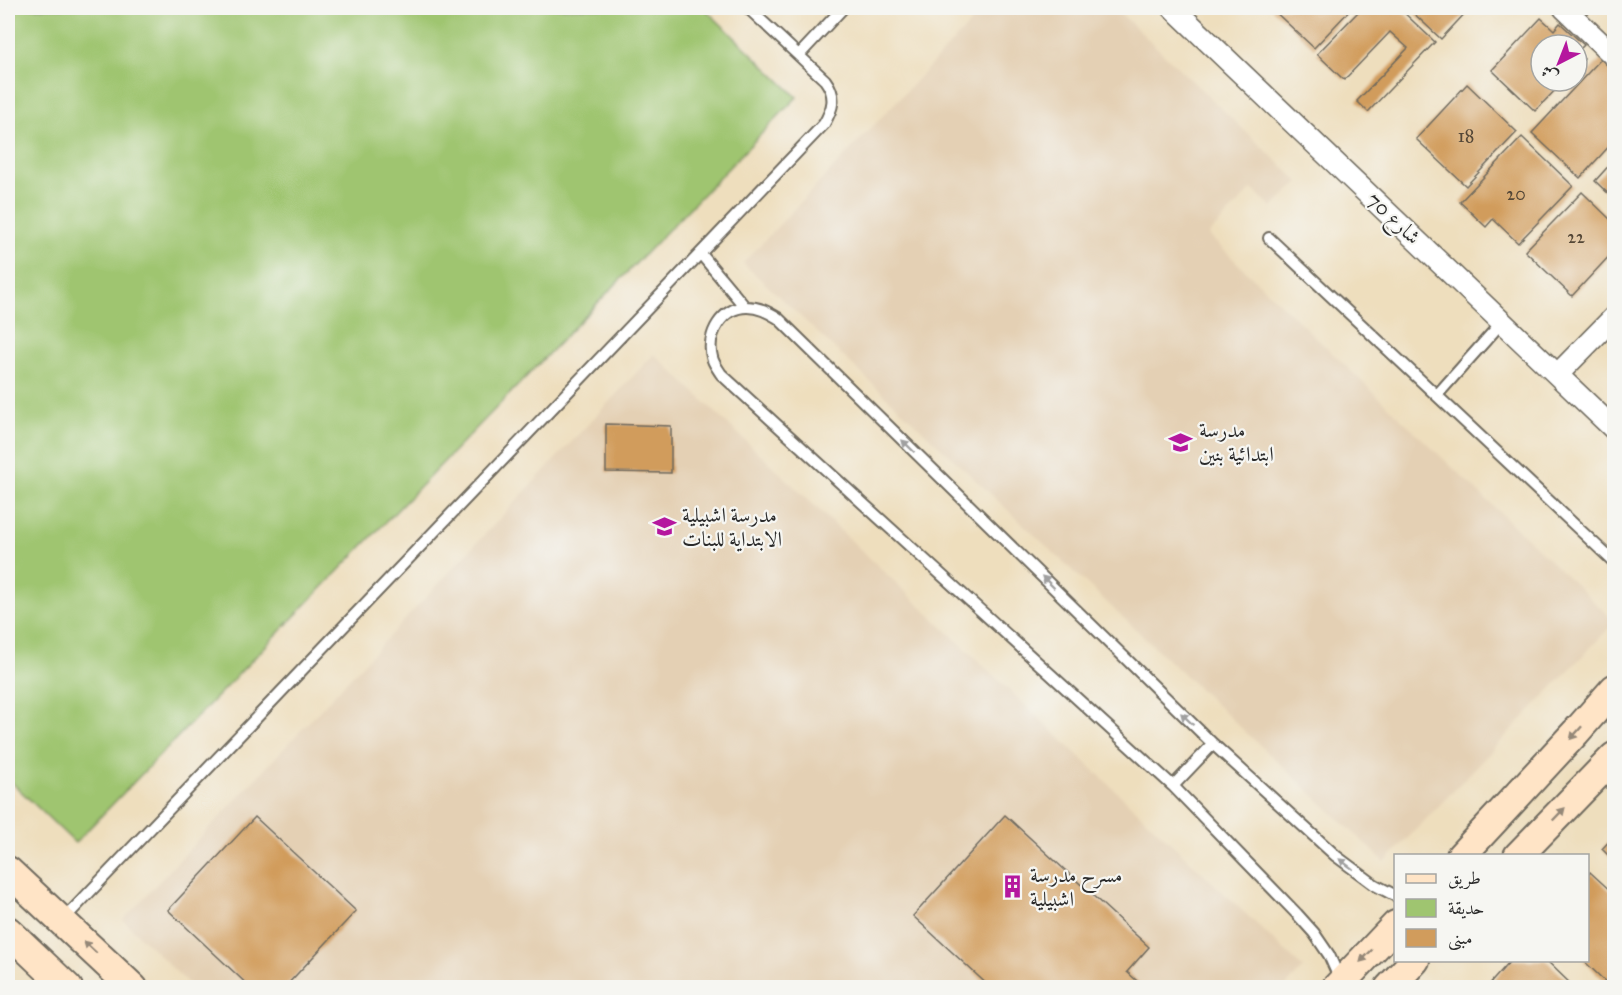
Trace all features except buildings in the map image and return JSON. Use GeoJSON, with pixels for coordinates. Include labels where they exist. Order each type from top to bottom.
{"type":"FeatureCollection","features":[{"type":"Feature","properties":{"kind":"main road"},"geometry":{"type":"LineString","coordinates":[[1462,854],[1614,689]]}},
{"type":"Feature","properties":{"kind":"main road"},"geometry":{"type":"LineString","coordinates":[[1519,854],[1614,757]]}},
{"type":"Feature","properties":{"kind":"main road"},"geometry":{"type":"LineString","coordinates":[[8,870],[133,987]]}},
{"type":"Feature","properties":{"kind":"main road"},"geometry":{"type":"LineString","coordinates":[[1338,985],[1394,926]]}},
{"type":"Feature","properties":{"kind":"main road"},"geometry":{"type":"LineString","coordinates":[[8,931],[68,987]]}},
{"type":"Feature","properties":{"kind":"main road"},"geometry":{"type":"LineString","coordinates":[[1389,987],[1413,962]]}},
{"type":"Feature","properties":{"kind":"street","name":"شارع 70"},"geometry":{"type":"LineString","coordinates":[[1173,8],[1614,429]]}},
{"type":"Feature","properties":{"kind":"street"},"geometry":{"type":"LineString","coordinates":[[1564,8],[1614,56]]}},
{"type":"Feature","properties":{"kind":"street"},"geometry":{"type":"LineString","coordinates":[[1558,374],[1614,317]]}},
{"type":"Feature","properties":{"kind":"lane"},"geometry":{"type":"LineString","coordinates":[[62,921],[824,124],[833,103],[831,88],[748,8]]}},
{"type":"Feature","properties":{"kind":"lane"},"geometry":{"type":"LineString","coordinates":[[799,55],[843,8]]}},
{"type":"Feature","properties":{"kind":"lane"},"geometry":{"type":"LineString","coordinates":[[1269,238],[1614,562]]}},
{"type":"Feature","properties":{"kind":"lane"},"geometry":{"type":"LineString","coordinates":[[700,254],[745,307]]}},
{"type":"Feature","properties":{"kind":"lane"},"geometry":{"type":"LineString","coordinates":[[1338,985],[1329,956],[1314,933],[1173,786],[720,374],[712,359],[710,341],[716,325],[729,313],[745,307],[762,309],[777,318],[1213,744],[1336,856],[1375,885],[1394,895]]}},
{"type":"Feature","properties":{"kind":"lane"},"geometry":{"type":"LineString","coordinates":[[1437,395],[1502,322]]}},
{"type":"Feature","properties":{"kind":"lane"},"geometry":{"type":"LineString","coordinates":[[1173,786],[1213,744]]}},
{"type":"Feature","properties":{"kind":"shaded area","name":"مدرسة ابتدائية بنين"},"geometry":{"type":"Polygon","coordinates":[[[985,8],[1115,8],[1299,182],[1272,207],[1252,189],[1208,235],[1614,621],[1385,862],[743,263],[985,8]]]}},
{"type":"Feature","properties":{"kind":"shaded area","name":"مدرسة اشبيلية الابتداية للبنات"},"geometry":{"type":"Polygon","coordinates":[[[654,354],[1303,968],[1284,988],[193,988],[123,920],[654,354]]]}},
{"type":"Feature","properties":{"kind":"green space"},"geometry":{"type":"Polygon","coordinates":[[[13,8],[704,8],[797,97],[75,843],[8,779],[8,14],[13,8]]]}},
{"type":"Feature","properties":{"kind":"place","name":"مدرسة ابتدائية بنين"},"geometry":{"type":"Point","coordinates":[1181,442]}},
{"type":"Feature","properties":{"kind":"place","name":"مدرسة اشبيلية الابتداية للبنات"},"geometry":{"type":"Point","coordinates":[664,527]}},
{"type":"Feature","properties":{"kind":"place","name":"مسرح مدرسة اشبيلية"},"geometry":{"type":"Point","coordinates":[1012,887]}}]}
